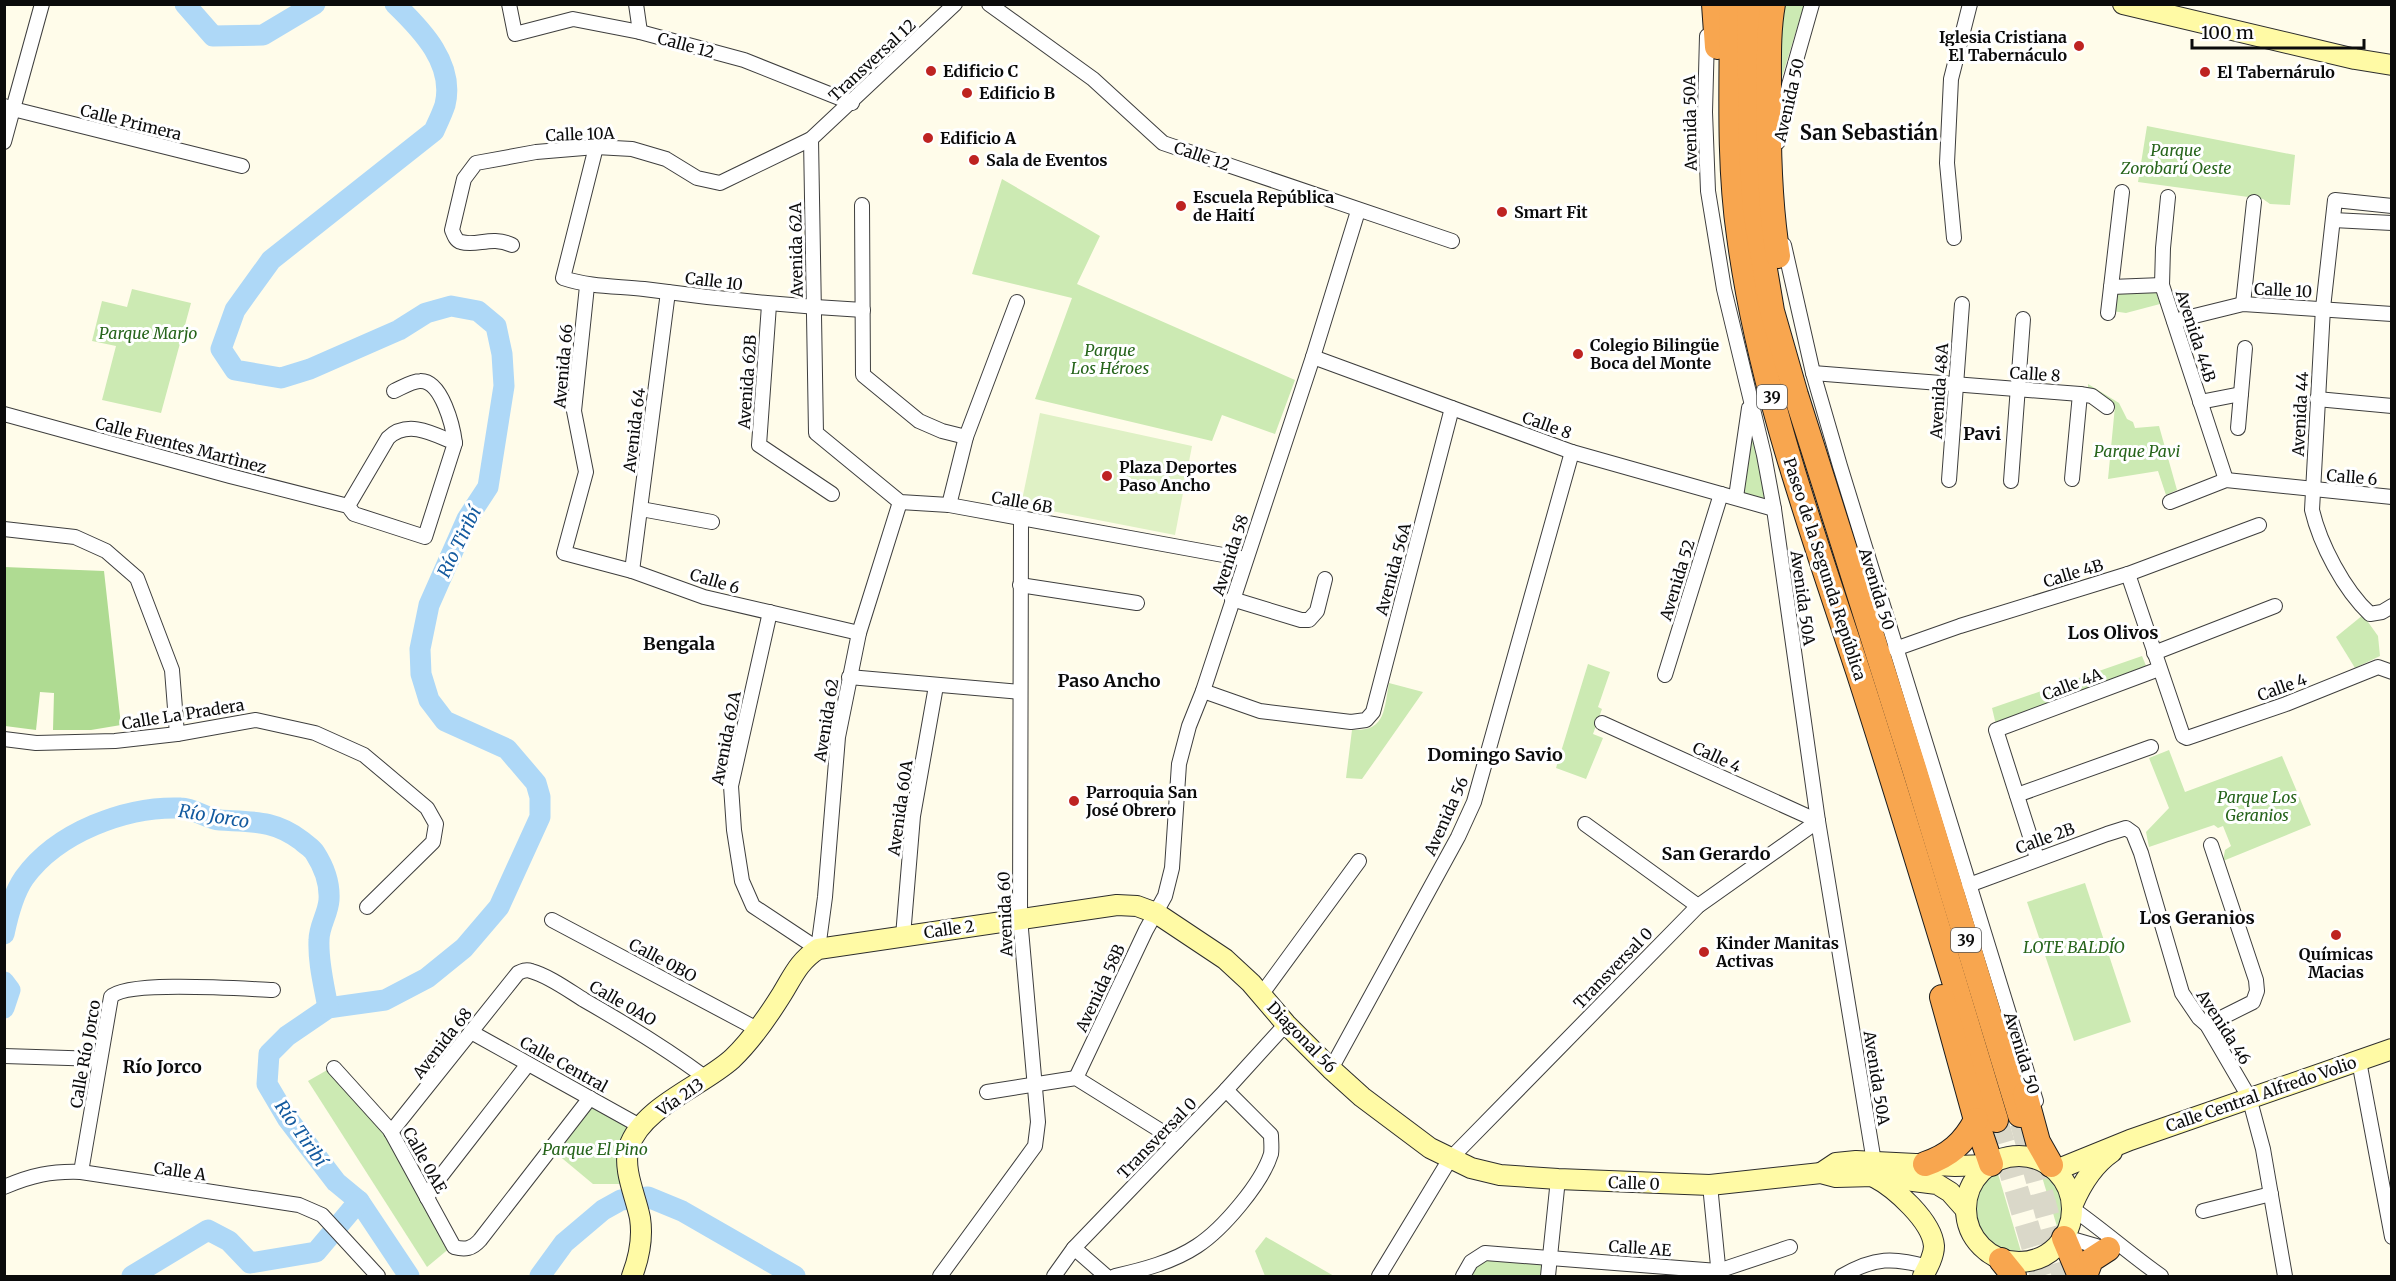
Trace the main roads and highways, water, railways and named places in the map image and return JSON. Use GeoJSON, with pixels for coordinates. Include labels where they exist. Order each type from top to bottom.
{"type":"FeatureCollection","features":[{"type":"Feature","properties":{"kind":"highway"},"geometry":{"type":"LineString","coordinates":[[1714,4],[1720,180],[1724,219],[1744,332],[1759,392]]}},
{"type":"Feature","properties":{"kind":"highway","name":"Paseo de la Segunda República"},"geometry":{"type":"LineString","coordinates":[[1732,4],[1732,127],[1736,210],[1750,306],[1759,392],[1788,457],[1891,775],[1905,861],[1986,1120],[1990,1164]]}},
{"type":"Feature","properties":{"kind":"highway","name":"Paseo de la Segunda República"},"geometry":{"type":"LineString","coordinates":[[1749,4],[1751,151],[1755,210],[1772,311],[2019,1115]]}},
{"type":"Feature","properties":{"kind":"highway"},"geometry":{"type":"LineString","coordinates":[[1773,4],[1769,31],[1768,136],[1771,203],[1793,337],[1796,395]]}},
{"type":"Feature","properties":{"kind":"highway"},"geometry":{"type":"LineString","coordinates":[[1913,765],[1961,888],[2038,1142],[2053,1168]]}},
{"type":"Feature","properties":{"kind":"highway"},"geometry":{"type":"LineString","coordinates":[[1917,1172],[1950,1153],[1986,1120]]}},
{"type":"Feature","properties":{"kind":"highway"},"geometry":{"type":"LineString","coordinates":[[2065,1238],[2080,1276]]}},
{"type":"Feature","properties":{"kind":"highway"},"geometry":{"type":"LineString","coordinates":[[2085,1276],[2091,1260],[2108,1249]]}},
{"type":"Feature","properties":{"kind":"main road"},"geometry":{"type":"LineString","coordinates":[[2123,4],[2355,59],[2391,65]]}},
{"type":"Feature","properties":{"kind":"main road","name":"Calle 2"},"geometry":{"type":"LineString","coordinates":[[818,949],[1118,905],[1137,906],[1156,913]]}},
{"type":"Feature","properties":{"kind":"main road","name":"Diagonal 56"},"geometry":{"type":"LineString","coordinates":[[1156,913],[1238,969],[1286,1024],[1331,1069],[1393,1122],[1450,1159]]}},
{"type":"Feature","properties":{"kind":"main road","name":"Vía 213"},"geometry":{"type":"LineString","coordinates":[[632,1276],[640,1247],[640,1220],[627,1159],[629,1146],[640,1126],[674,1099],[730,1061],[759,1030],[798,966],[818,949]]}},
{"type":"Feature","properties":{"kind":"main road","name":"Calle Central Alfredo Volio"},"geometry":{"type":"LineString","coordinates":[[2053,1168],[2391,1048]]}},
{"type":"Feature","properties":{"kind":"main road","name":"Calle Central Alfredo Volio"},"geometry":{"type":"LineString","coordinates":[[2073,1206],[2080,1188],[2093,1169],[2104,1158],[2130,1140]]}},
{"type":"Feature","properties":{"kind":"main road"},"geometry":{"type":"LineString","coordinates":[[2016,1155],[2034,1157],[2053,1168],[2064,1180],[2073,1206],[2065,1238],[2052,1251],[2036,1260],[2008,1268],[1980,1245],[1973,1235],[1966,1210],[1972,1185],[1979,1174],[1990,1164],[2016,1155]]}},
{"type":"Feature","properties":{"kind":"main road","name":"Calle 0"},"geometry":{"type":"LineString","coordinates":[[1450,1159],[1471,1168],[1500,1175],[1710,1185],[1821,1173],[1836,1163],[1917,1172],[1990,1164]]}},
{"type":"Feature","properties":{"kind":"main road"},"geometry":{"type":"LineString","coordinates":[[1874,1169],[1905,1200],[1933,1239],[1934,1249],[1926,1272]]}},
{"type":"Feature","properties":{"kind":"main road"},"geometry":{"type":"LineString","coordinates":[[1905,1200],[1905,1189],[1917,1172]]}},
{"type":"Feature","properties":{"kind":"main road","name":"Calle 0"},"geometry":{"type":"LineString","coordinates":[[1917,1172],[1950,1192],[1966,1210]]}},
{"type":"Feature","properties":{"kind":"waterway","name":"Río Tiribí"},"geometry":{"type":"LineString","coordinates":[[185,4],[213,36],[263,35],[315,4]]}},
{"type":"Feature","properties":{"kind":"waterway","name":"Río Tiribí"},"geometry":{"type":"LineString","coordinates":[[395,4],[416,25],[441,62],[447,90],[445,105],[434,131],[271,260],[235,310],[221,349],[235,370],[281,378],[310,369],[399,330],[426,313],[451,306],[478,311],[496,326],[502,354],[504,386],[488,487],[467,519],[429,605],[420,649],[421,674],[429,700],[445,721],[507,749],[536,783],[540,797],[540,817],[499,907],[464,948],[427,978],[385,1000],[328,1008],[287,1036],[269,1054],[267,1084],[287,1118],[336,1182],[359,1201],[409,1276]]}},
{"type":"Feature","properties":{"kind":"waterway","name":"Río Jorco"},"geometry":{"type":"LineString","coordinates":[[4,934],[9,912],[24,878],[55,847],[94,825],[138,812],[181,808],[215,819],[263,823],[292,834],[311,848],[326,876],[329,900],[320,930],[319,949],[328,1008]]}},
{"type":"Feature","properties":{"kind":"waterway","name":"Río Jorco"},"geometry":{"type":"LineString","coordinates":[[4,982],[10,990],[4,1008]]}},
{"type":"Feature","properties":{"kind":"waterway","name":"Río Tiribí"},"geometry":{"type":"LineString","coordinates":[[540,1276],[564,1243],[603,1210],[621,1200],[648,1197],[682,1211],[795,1276]]}},
{"type":"Feature","properties":{"kind":"waterway"},"geometry":{"type":"LineString","coordinates":[[132,1276],[208,1230],[229,1241],[250,1263],[316,1252],[359,1201]]}},
{"type":"Feature","properties":{"kind":"tunnel"},"geometry":{"type":"LineString","coordinates":[[1996,1120],[2042,1276]]}},
{"type":"Feature","properties":{"kind":"tunnel"},"geometry":{"type":"LineString","coordinates":[[2022,1123],[2064,1276]]}},
{"type":"Feature","properties":{"kind":"place","name":"Iglesia Cristiana El Tabernáculo"},"geometry":{"type":"Point","coordinates":[2079,46]}},
{"type":"Feature","properties":{"kind":"place","name":"Edificio C"},"geometry":{"type":"Point","coordinates":[931,71]}},
{"type":"Feature","properties":{"kind":"place","name":"El Tabernárulo"},"geometry":{"type":"Point","coordinates":[2205,72]}},
{"type":"Feature","properties":{"kind":"place","name":"Edificio B"},"geometry":{"type":"Point","coordinates":[967,93]}},
{"type":"Feature","properties":{"kind":"place","name":"Edificio A"},"geometry":{"type":"Point","coordinates":[928,138]}},
{"type":"Feature","properties":{"kind":"place","name":"Sala de Eventos"},"geometry":{"type":"Point","coordinates":[974,160]}},
{"type":"Feature","properties":{"kind":"place","name":"Escuela República de Haití"},"geometry":{"type":"Point","coordinates":[1181,206]}},
{"type":"Feature","properties":{"kind":"place","name":"Smart Fit"},"geometry":{"type":"Point","coordinates":[1502,212]}},
{"type":"Feature","properties":{"kind":"place","name":"Colegio Bilingüe Boca del Monte"},"geometry":{"type":"Point","coordinates":[1578,354]}},
{"type":"Feature","properties":{"kind":"place","name":"Plaza Deportes Paso Ancho"},"geometry":{"type":"Point","coordinates":[1107,476]}},
{"type":"Feature","properties":{"kind":"place","name":"Parroquia San José Obrero"},"geometry":{"type":"Point","coordinates":[1074,801]}},
{"type":"Feature","properties":{"kind":"place","name":"Químicas Macias"},"geometry":{"type":"Point","coordinates":[2336,935]}},
{"type":"Feature","properties":{"kind":"place","name":"Kinder Manitas Activas"},"geometry":{"type":"Point","coordinates":[1704,952]}},
{"type":"Feature","properties":{"kind":"district","name":"San Sebastián"},"geometry":{"type":"Point","coordinates":[1869,132]}},
{"type":"Feature","properties":{"kind":"district","name":"Pavi"},"geometry":{"type":"Point","coordinates":[1982,433]}},
{"type":"Feature","properties":{"kind":"district","name":"Los Olivos"},"geometry":{"type":"Point","coordinates":[2113,632]}},
{"type":"Feature","properties":{"kind":"district","name":"Bengala"},"geometry":{"type":"Point","coordinates":[679,643]}},
{"type":"Feature","properties":{"kind":"district","name":"Paso Ancho"},"geometry":{"type":"Point","coordinates":[1109,680]}},
{"type":"Feature","properties":{"kind":"district","name":"Domingo Savio"},"geometry":{"type":"Point","coordinates":[1495,754]}},
{"type":"Feature","properties":{"kind":"district","name":"San Gerardo"},"geometry":{"type":"Point","coordinates":[1716,853]}},
{"type":"Feature","properties":{"kind":"district","name":"Los Geranios"},"geometry":{"type":"Point","coordinates":[2197,917]}},
{"type":"Feature","properties":{"kind":"district","name":"Río Jorco"},"geometry":{"type":"Point","coordinates":[162,1066]}},
{"type":"Feature","properties":{"kind":"park label","name":"Parque Zorobarú Oeste"},"geometry":{"type":"Point","coordinates":[2176,159]}},
{"type":"Feature","properties":{"kind":"park label","name":"Parque Marjo"},"geometry":{"type":"Point","coordinates":[148,333]}},
{"type":"Feature","properties":{"kind":"park label","name":"Parque Los Héroes"},"geometry":{"type":"Point","coordinates":[1110,359]}},
{"type":"Feature","properties":{"kind":"park label","name":"Parque Pavi"},"geometry":{"type":"Point","coordinates":[2137,451]}},
{"type":"Feature","properties":{"kind":"park label","name":"Parque Los Geranios"},"geometry":{"type":"Point","coordinates":[2257,806]}},
{"type":"Feature","properties":{"kind":"park label","name":"LOTE BALDÍO"},"geometry":{"type":"Point","coordinates":[2074,947]}},
{"type":"Feature","properties":{"kind":"park label","name":"Parque El Pino"},"geometry":{"type":"Point","coordinates":[595,1149]}}]}
